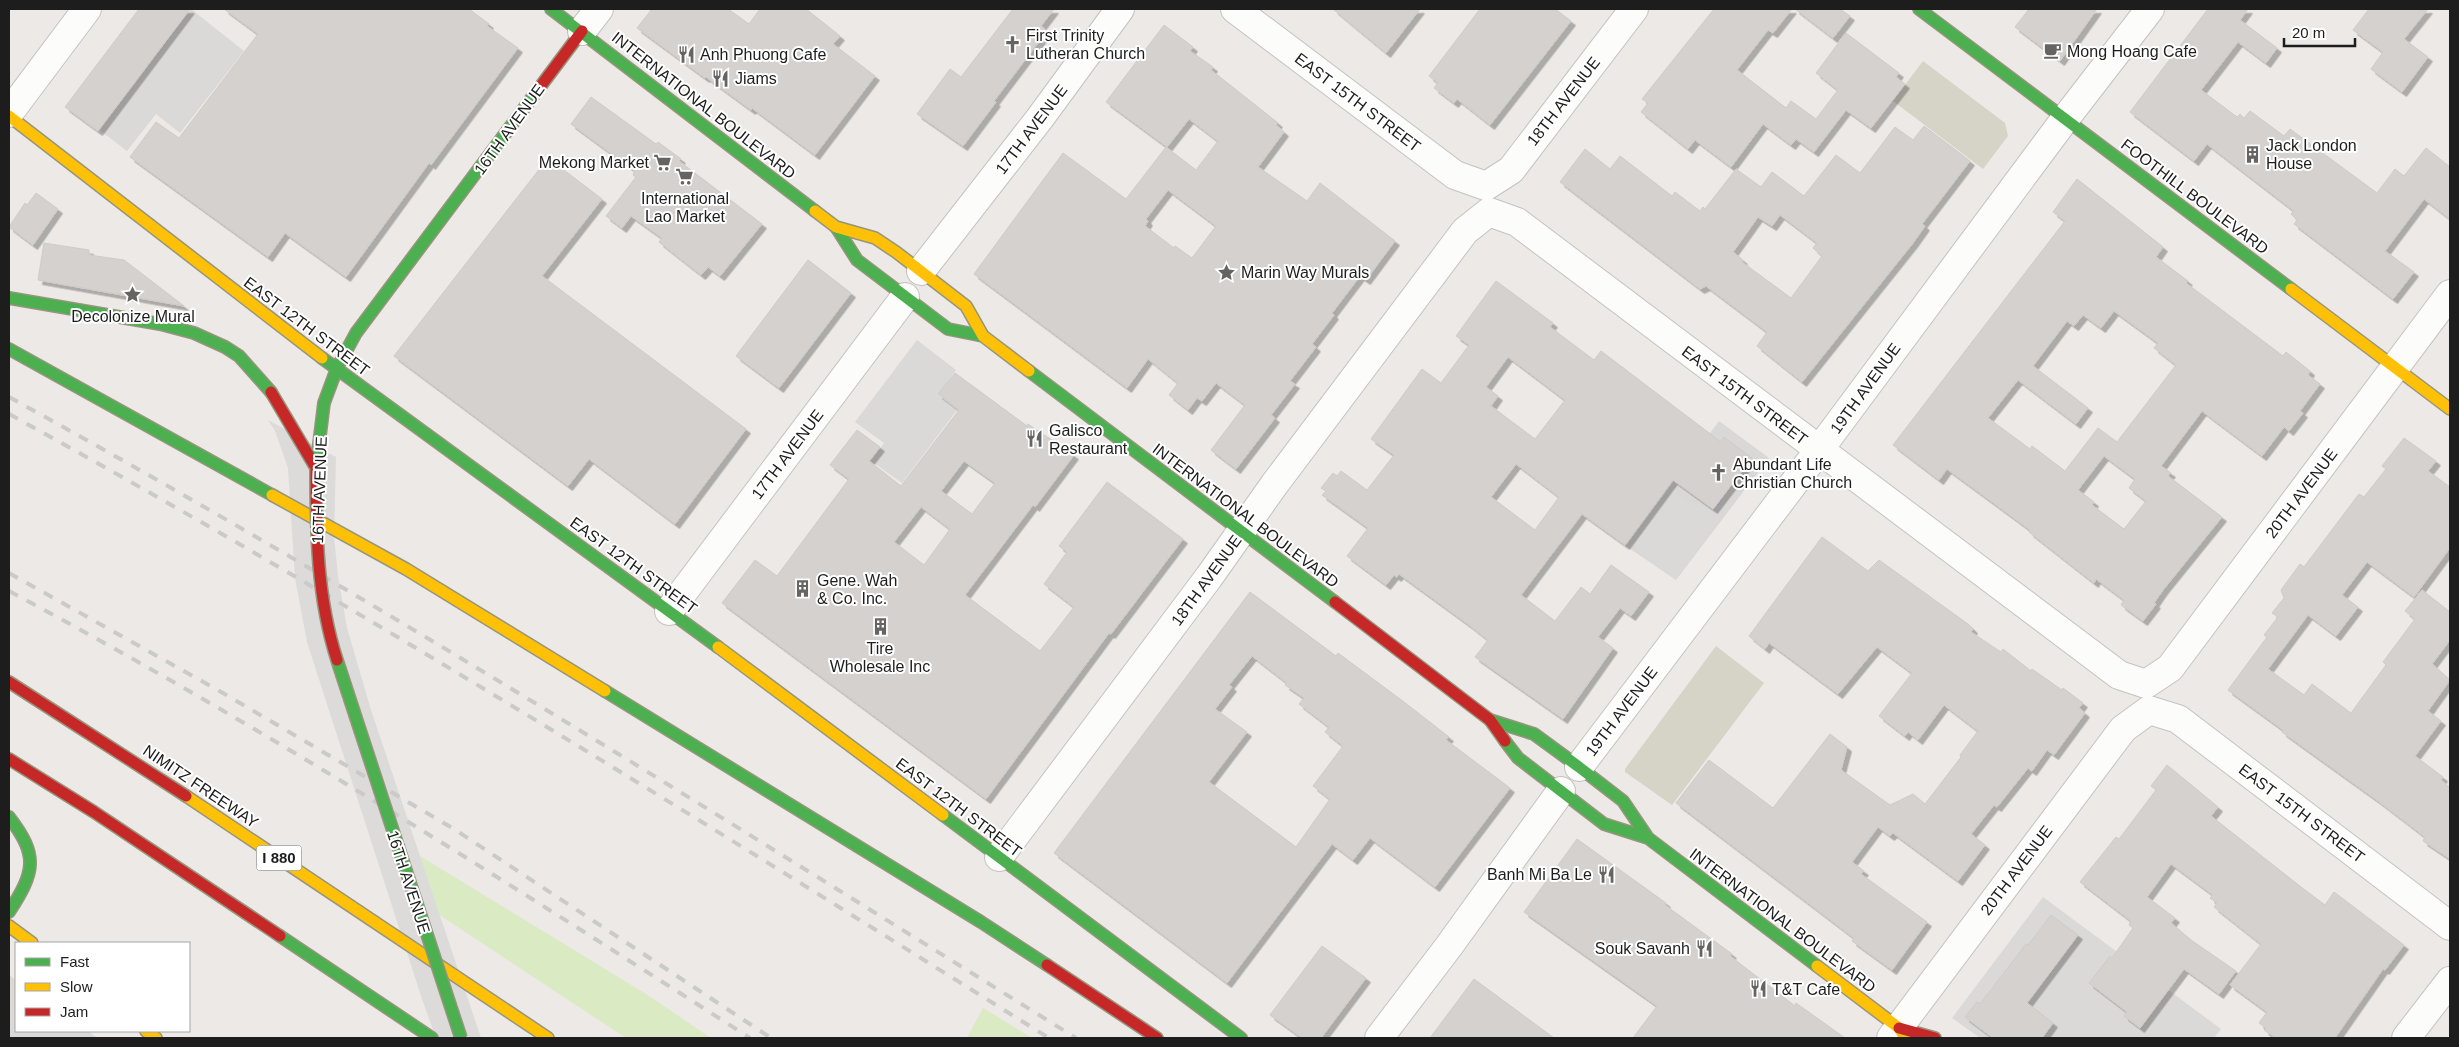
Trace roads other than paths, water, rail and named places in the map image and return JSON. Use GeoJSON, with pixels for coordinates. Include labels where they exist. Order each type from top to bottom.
{"type":"FeatureCollection","features":[{"type":"Feature","properties":{"kind":"main road","name":"INTERNATIONAL BOULEVARD"},"geometry":{"type":"LineString","coordinates":[[551,9],[836,227],[857,260],[905,297],[948,329],[983,336]]}},
{"type":"Feature","properties":{"kind":"main road","name":"FOOTHILL BOULEVARD"},"geometry":{"type":"LineString","coordinates":[[1919,9],[2450,409]]}},
{"type":"Feature","properties":{"kind":"main road","name":"16TH AVENUE"},"geometry":{"type":"LineString","coordinates":[[460,1038],[332,642],[318,564],[316,468],[324,403],[337,368],[356,333],[582,31]]}},
{"type":"Feature","properties":{"kind":"main road","name":"EAST 12TH STREET"},"geometry":{"type":"LineString","coordinates":[[9,114],[309,349],[669,611],[1241,1038]]}},
{"type":"Feature","properties":{"kind":"main road","name":"INTERNATIONAL BOULEVARD"},"geometry":{"type":"LineString","coordinates":[[836,227],[875,238],[921,271],[966,306],[983,336],[1490,720],[1518,758],[1560,791],[1604,824],[1648,838]]}},
{"type":"Feature","properties":{"kind":"main road"},"geometry":{"type":"LineString","coordinates":[[9,298],[162,325],[207,337],[239,356],[278,401],[316,468]]}},
{"type":"Feature","properties":{"kind":"main road"},"geometry":{"type":"LineString","coordinates":[[9,349],[406,569],[981,922],[1157,1038]]}},
{"type":"Feature","properties":{"kind":"main road","name":"NIMITZ FREEWAY"},"geometry":{"type":"LineString","coordinates":[[9,682],[129,758],[548,1038]]}},
{"type":"Feature","properties":{"kind":"main road","name":"INTERNATIONAL BOULEVARD"},"geometry":{"type":"LineString","coordinates":[[1490,720],[1534,734],[1579,767],[1623,801],[1648,838],[1898,1035],[1935,1038]]}},
{"type":"Feature","properties":{"kind":"main road"},"geometry":{"type":"LineString","coordinates":[[9,759],[94,812],[432,1038]]}},
{"type":"Feature","properties":{"kind":"main road"},"geometry":{"type":"LineString","coordinates":[[9,817],[25,837],[32,854],[27,886],[9,912]]}},
{"type":"Feature","properties":{"kind":"main road"},"geometry":{"type":"LineString","coordinates":[[9,926],[31,942]]}},
{"type":"Feature","properties":{"kind":"street"},"geometry":{"type":"LineString","coordinates":[[9,114],[87,9]]}},
{"type":"Feature","properties":{"kind":"street","name":"16TH AVENUE"},"geometry":{"type":"LineString","coordinates":[[582,31],[599,9]]}},
{"type":"Feature","properties":{"kind":"street","name":"17TH AVENUE"},"geometry":{"type":"LineString","coordinates":[[921,271],[1040,118],[1120,9]]}},
{"type":"Feature","properties":{"kind":"street","name":"EAST 15TH STREET"},"geometry":{"type":"LineString","coordinates":[[1235,9],[2450,926]]}},
{"type":"Feature","properties":{"kind":"street","name":"18TH AVENUE"},"geometry":{"type":"LineString","coordinates":[[999,857],[1464,231],[1634,9]]}},
{"type":"Feature","properties":{"kind":"street","name":"19TH AVENUE"},"geometry":{"type":"LineString","coordinates":[[1579,767],[1819,450],[2065,119],[2150,9]]}},
{"type":"Feature","properties":{"kind":"street","name":"20TH AVENUE"},"geometry":{"type":"LineString","coordinates":[[1898,1035],[2123,729],[2450,294]]}},
{"type":"Feature","properties":{"kind":"street","name":"17TH AVENUE"},"geometry":{"type":"LineString","coordinates":[[669,611],[905,297]]}},
{"type":"Feature","properties":{"kind":"street"},"geometry":{"type":"LineString","coordinates":[[1379,1038],[1449,946],[1560,791]]}},
{"type":"Feature","properties":{"kind":"street"},"geometry":{"type":"LineString","coordinates":[[2406,1038],[2450,981]]}},
{"type":"Feature","properties":{"kind":"railway"},"geometry":{"type":"LineString","coordinates":[[9,397],[145,473],[414,630],[547,710],[1076,1038]]}},
{"type":"Feature","properties":{"kind":"railway"},"geometry":{"type":"LineString","coordinates":[[9,414],[142,488],[404,641],[663,798],[1049,1038]]}},
{"type":"Feature","properties":{"kind":"railway"},"geometry":{"type":"LineString","coordinates":[[9,573],[223,693],[454,829],[771,1038]]}},
{"type":"Feature","properties":{"kind":"railway"},"geometry":{"type":"LineString","coordinates":[[9,591],[198,696],[384,807],[568,921],[750,1038]]}},
{"type":"Feature","properties":{"kind":"place","name":"First Trinity Lutheran Church"},"geometry":{"type":"Point","coordinates":[1012,44]}},
{"type":"Feature","properties":{"kind":"place","name":"Mong Hoang Cafe"},"geometry":{"type":"Point","coordinates":[2053,51]}},
{"type":"Feature","properties":{"kind":"place","name":"Anh Phuong Cafe"},"geometry":{"type":"Point","coordinates":[686,54]}},
{"type":"Feature","properties":{"kind":"place","name":"Jiams"},"geometry":{"type":"Point","coordinates":[721,78]}},
{"type":"Feature","properties":{"kind":"place","name":"Jack London House"},"geometry":{"type":"Point","coordinates":[2252,154]}},
{"type":"Feature","properties":{"kind":"place","name":"Mekong Market"},"geometry":{"type":"Point","coordinates":[663,162]}},
{"type":"Feature","properties":{"kind":"place","name":"International Lao Market"},"geometry":{"type":"Point","coordinates":[685,176]}},
{"type":"Feature","properties":{"kind":"place","name":"Marin Way Murals"},"geometry":{"type":"Point","coordinates":[1227,272]}},
{"type":"Feature","properties":{"kind":"place","name":"Decolonize Mural"},"geometry":{"type":"Point","coordinates":[133,295]}},
{"type":"Feature","properties":{"kind":"place","name":"Galisco Restaurant"},"geometry":{"type":"Point","coordinates":[1035,439]}},
{"type":"Feature","properties":{"kind":"place","name":"Abundant Life Christian Church"},"geometry":{"type":"Point","coordinates":[1719,473]}},
{"type":"Feature","properties":{"kind":"place","name":"Gene. Wah & Co. Inc."},"geometry":{"type":"Point","coordinates":[803,589]}},
{"type":"Feature","properties":{"kind":"place","name":"Tire Wholesale Inc"},"geometry":{"type":"Point","coordinates":[880,626]}},
{"type":"Feature","properties":{"kind":"place","name":"Banh Mi Ba Le"},"geometry":{"type":"Point","coordinates":[1606,874]}},
{"type":"Feature","properties":{"kind":"place","name":"Souk Savanh"},"geometry":{"type":"Point","coordinates":[1704,948]}},
{"type":"Feature","properties":{"kind":"place","name":"T&T Cafe"},"geometry":{"type":"Point","coordinates":[1758,989]}}]}
